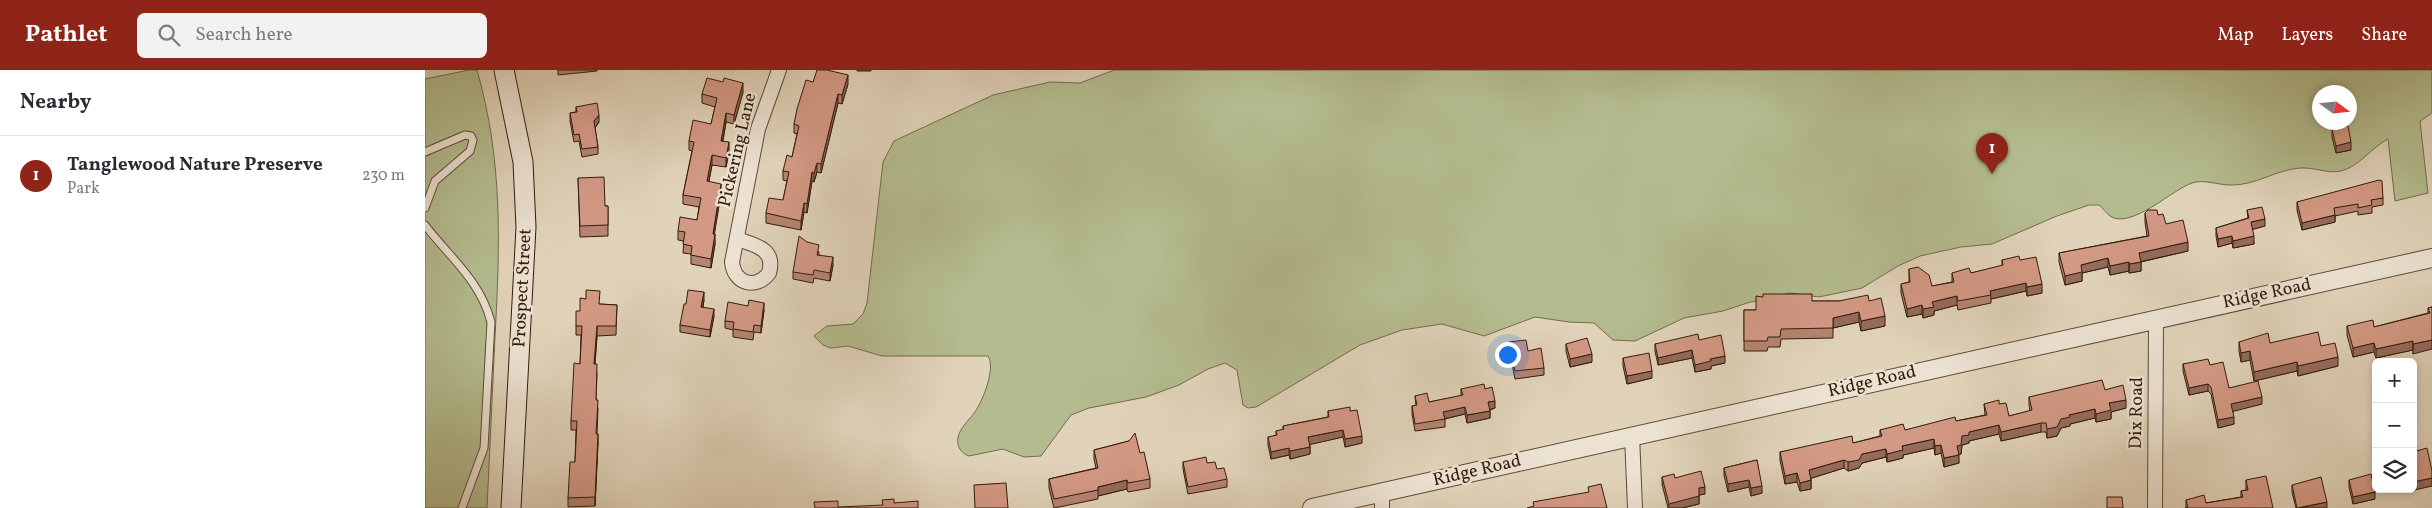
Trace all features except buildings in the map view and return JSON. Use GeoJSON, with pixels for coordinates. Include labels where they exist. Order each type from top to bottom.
{"type":"FeatureCollection","features":[{"type":"Feature","properties":{"kind":"main road","name":"Prospect Street"},"geometry":{"type":"LineString","coordinates":[[504,70],[523,162],[527,227],[511,508]]}},
{"type":"Feature","properties":{"kind":"street","name":"Pickering Lane"},"geometry":{"type":"LineString","coordinates":[[737,240],[759,130],[779,70]]}},
{"type":"Feature","properties":{"kind":"street","name":"Ridge Road"},"geometry":{"type":"LineString","coordinates":[[1313,508],[1382,500],[1632,435],[2432,258]]}},
{"type":"Feature","properties":{"kind":"street","name":"Dix Road"},"geometry":{"type":"LineString","coordinates":[[2155,508],[2156,319]]}},
{"type":"Feature","properties":{"kind":"street"},"geometry":{"type":"LineString","coordinates":[[1632,435],[1635,508]]}},
{"type":"Feature","properties":{"kind":"lane"},"geometry":{"type":"LineString","coordinates":[[425,152],[465,134],[471,136],[473,140],[470,152],[425,188]]}},
{"type":"Feature","properties":{"kind":"lane"},"geometry":{"type":"LineString","coordinates":[[425,208],[435,181]]}},
{"type":"Feature","properties":{"kind":"lane"},"geometry":{"type":"LineString","coordinates":[[425,225],[469,276],[487,305],[491,322],[484,448],[462,508]]}},
{"type":"Feature","properties":{"kind":"green space"},"geometry":{"type":"Polygon","coordinates":[[[477,70],[485,104],[491,137],[498,203],[498,269],[487,508],[425,508],[425,79],[477,70]]]}},
{"type":"Feature","properties":{"kind":"green space"},"geometry":{"type":"Polygon","coordinates":[[[1114,70],[2432,70],[2432,113],[2420,121],[2428,193],[2395,201],[2388,139],[2360,161],[2341,171],[2331,172],[2300,168],[2239,185],[2206,182],[2192,183],[2152,207],[2129,218],[2119,219],[2110,216],[2099,205],[2089,205],[2057,216],[1992,244],[1961,247],[1920,256],[1898,266],[1862,288],[1819,297],[1790,293],[1747,303],[1723,311],[1684,318],[1635,341],[1613,340],[1594,323],[1569,322],[1535,317],[1484,336],[1442,324],[1402,330],[1360,345],[1256,407],[1248,408],[1243,405],[1237,370],[1225,363],[1208,369],[1179,385],[1146,397],[1089,408],[1071,415],[1041,456],[1024,457],[1003,449],[969,456],[959,448],[958,438],[962,428],[975,412],[985,392],[990,376],[988,356],[882,356],[848,346],[831,348],[823,345],[814,336],[827,326],[853,324],[863,314],[867,303],[883,162],[894,141],[993,95],[1050,82],[1080,83],[1114,70]]]}},
{"type":"Feature","properties":{"kind":"place","name":"Tanglewood Nature Preserve"},"geometry":{"type":"Point","coordinates":[1992,174]}}]}
